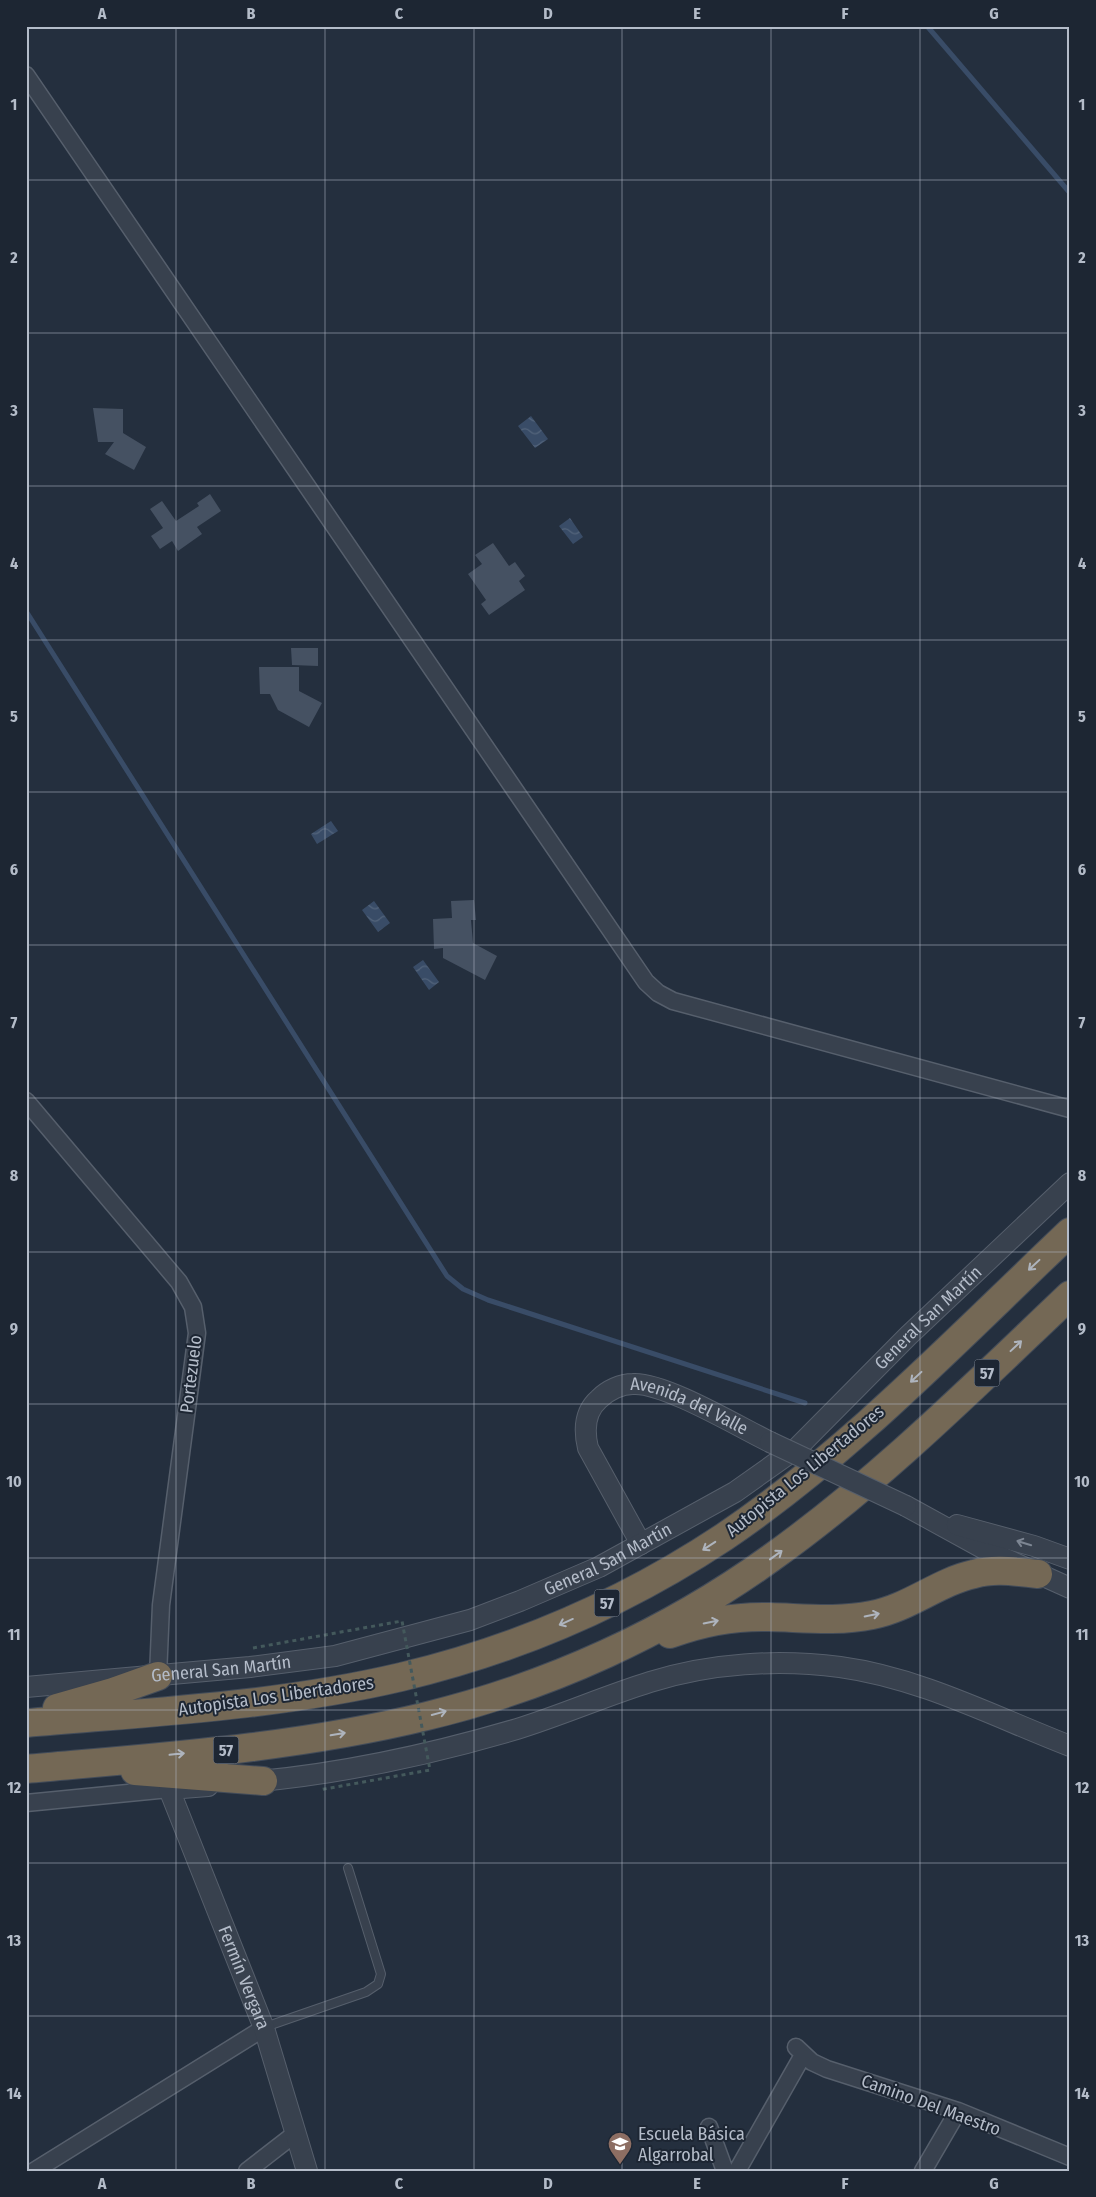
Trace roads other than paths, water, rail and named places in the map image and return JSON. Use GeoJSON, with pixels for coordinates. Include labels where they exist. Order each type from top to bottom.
{"type":"FeatureCollection","features":[{"type":"Feature","properties":{"kind":"highway","name":"Autopista Los Libertadores"},"geometry":{"type":"LineString","coordinates":[[26,1723],[261,1701],[355,1686],[437,1668],[490,1652],[594,1610],[691,1558],[786,1491],[876,1414],[1070,1232]]}},
{"type":"Feature","properties":{"kind":"highway","name":"57"},"geometry":{"type":"LineString","coordinates":[[26,1769],[276,1744],[391,1724],[493,1698],[581,1665],[690,1610],[770,1559],[808,1531],[881,1470],[1070,1295]]}},
{"type":"Feature","properties":{"kind":"highway"},"geometry":{"type":"LineString","coordinates":[[581,1665],[688,1628],[718,1621],[749,1617],[822,1620],[858,1618],[909,1603],[949,1583],[974,1574],[998,1571],[1038,1574]]}},
{"type":"Feature","properties":{"kind":"highway"},"geometry":{"type":"LineString","coordinates":[[26,1716],[113,1692],[158,1676]]}},
{"type":"Feature","properties":{"kind":"highway"},"geometry":{"type":"LineString","coordinates":[[59,1766],[263,1781]]}},
{"type":"Feature","properties":{"kind":"street"},"geometry":{"type":"LineString","coordinates":[[26,75],[646,982],[658,993],[674,1001],[1070,1109]]}},
{"type":"Feature","properties":{"kind":"street","name":"Portezuelo"},"geometry":{"type":"LineString","coordinates":[[26,1101],[179,1282],[194,1307],[197,1333],[161,1605],[158,1676]]}},
{"type":"Feature","properties":{"kind":"street","name":"General San Martín"},"geometry":{"type":"LineString","coordinates":[[26,1687],[158,1676],[296,1662],[335,1656],[390,1643],[470,1620],[520,1602],[592,1570],[735,1492],[797,1448],[908,1336],[1070,1183]]}},
{"type":"Feature","properties":{"kind":"street","name":"Avenida del Valle"},"geometry":{"type":"LineString","coordinates":[[641,1544],[588,1448],[586,1431],[591,1408],[603,1395],[619,1387],[633,1384],[658,1388],[906,1506],[988,1551],[1070,1588]]}},
{"type":"Feature","properties":{"kind":"street","name":"Avenida del Valle"},"geometry":{"type":"LineString","coordinates":[[926,1516],[1026,1544],[1070,1559]]}},
{"type":"Feature","properties":{"kind":"street"},"geometry":{"type":"LineString","coordinates":[[26,1803],[263,1781],[331,1772],[417,1756],[521,1728],[652,1682],[708,1669],[743,1665],[807,1664],[872,1673],[934,1691],[1070,1746]]}},
{"type":"Feature","properties":{"kind":"street","name":"Fermín Vergara"},"geometry":{"type":"LineString","coordinates":[[169,1789],[264,2028],[307,2171]]}},
{"type":"Feature","properties":{"kind":"street"},"geometry":{"type":"LineString","coordinates":[[34,2171],[264,2028]]}},
{"type":"Feature","properties":{"kind":"street","name":"Camino Del Maestro"},"geometry":{"type":"LineString","coordinates":[[738,2171],[800,2051],[827,2069],[958,2111],[1070,2157]]}},
{"type":"Feature","properties":{"kind":"street"},"geometry":{"type":"LineString","coordinates":[[922,2171],[958,2111]]}},
{"type":"Feature","properties":{"kind":"street"},"geometry":{"type":"LineString","coordinates":[[709,2127],[725,2171]]}},
{"type":"Feature","properties":{"kind":"street"},"geometry":{"type":"LineString","coordinates":[[247,2171],[296,2133]]}},
{"type":"Feature","properties":{"kind":"lane"},"geometry":{"type":"LineString","coordinates":[[264,2028],[366,1992],[378,1984],[381,1974],[348,1868]]}},
{"type":"Feature","properties":{"kind":"water"},"geometry":{"type":"Polygon","coordinates":[[[531,416],[548,439],[535,448],[518,426],[531,416]]]}},
{"type":"Feature","properties":{"kind":"water"},"geometry":{"type":"Polygon","coordinates":[[[570,518],[583,537],[573,544],[559,526],[570,518]]]}},
{"type":"Feature","properties":{"kind":"water"},"geometry":{"type":"Polygon","coordinates":[[[331,821],[338,831],[317,844],[311,834],[331,821]]]}},
{"type":"Feature","properties":{"kind":"water"},"geometry":{"type":"Polygon","coordinates":[[[374,901],[390,923],[378,932],[362,910],[374,901]]]}},
{"type":"Feature","properties":{"kind":"water"},"geometry":{"type":"Polygon","coordinates":[[[423,960],[439,982],[429,990],[413,967],[423,960]]]}},
{"type":"Feature","properties":{"kind":"waterway"},"geometry":{"type":"LineString","coordinates":[[927,26],[1070,193]]}},
{"type":"Feature","properties":{"kind":"waterway"},"geometry":{"type":"LineString","coordinates":[[26,611],[447,1276],[463,1289],[488,1300],[805,1403]]}},
{"type":"Feature","properties":{"kind":"place","name":"Escuela Básica Algarrobal"},"geometry":{"type":"Point","coordinates":[620,2165]}}]}
